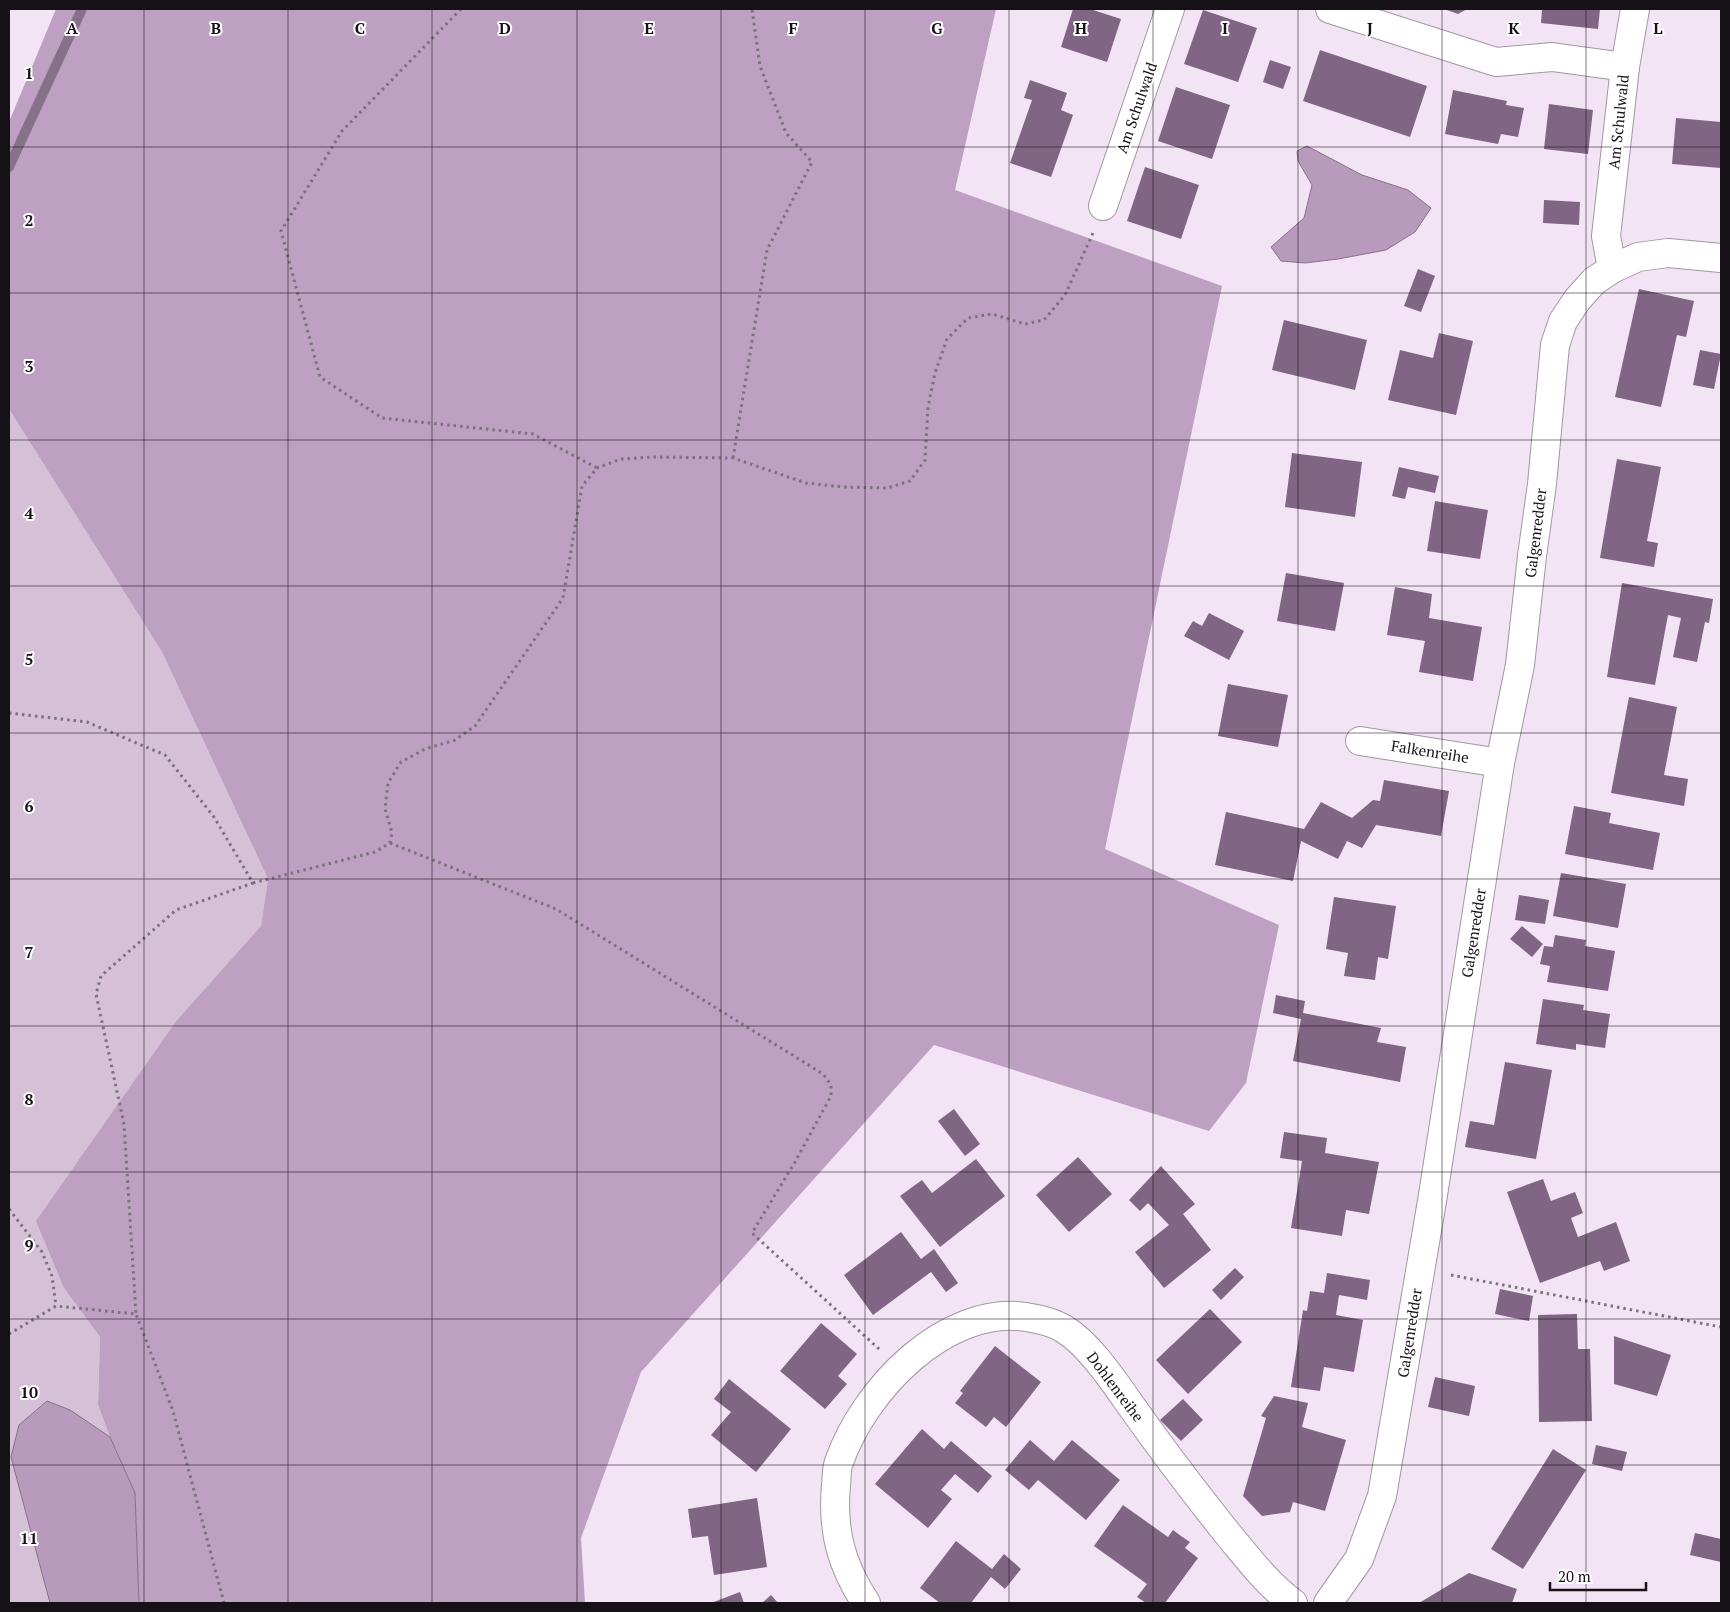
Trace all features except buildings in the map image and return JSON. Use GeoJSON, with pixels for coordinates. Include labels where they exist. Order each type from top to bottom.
{"type":"FeatureCollection","features":[{"type":"Feature","properties":{"kind":"street","name":"Am Schulwald"},"geometry":{"type":"LineString","coordinates":[[1103,206],[1170,9]]}},
{"type":"Feature","properties":{"kind":"street","name":"Am Schulwald"},"geometry":{"type":"LineString","coordinates":[[1330,9],[1496,62],[1552,57],[1624,68],[1606,236],[1612,269]]}},
{"type":"Feature","properties":{"kind":"street"},"geometry":{"type":"LineString","coordinates":[[1624,68],[1635,9]]}},
{"type":"Feature","properties":{"kind":"street","name":"Galgenredder"},"geometry":{"type":"LineString","coordinates":[[1328,1603],[1359,1559],[1382,1496],[1500,763],[1520,665],[1542,484],[1555,345],[1563,321],[1577,300],[1594,281],[1612,269],[1638,257],[1668,252],[1721,258]]}},
{"type":"Feature","properties":{"kind":"street","name":"Falkenreihe"},"geometry":{"type":"LineString","coordinates":[[1360,740],[1500,763]]}},
{"type":"Feature","properties":{"kind":"street","name":"Dohlenreihe"},"geometry":{"type":"LineString","coordinates":[[866,1603],[854,1585],[843,1560],[836,1534],[835,1499],[838,1463],[851,1435],[867,1408],[882,1388],[925,1347],[953,1329],[981,1319],[1012,1315],[1039,1319],[1064,1329],[1086,1348],[1105,1370],[1155,1440],[1248,1558],[1293,1603]]}},
{"type":"Feature","properties":{"kind":"path"},"geometry":{"type":"LineString","coordinates":[[461,9],[342,131],[281,231],[320,376],[382,418],[533,434],[597,468]]}},
{"type":"Feature","properties":{"kind":"path"},"geometry":{"type":"LineString","coordinates":[[733,458],[767,250],[812,162],[786,133],[760,66],[752,9]]}},
{"type":"Feature","properties":{"kind":"path"},"geometry":{"type":"LineString","coordinates":[[224,1603],[173,1411],[136,1314],[124,1124],[96,994],[101,976],[176,910],[253,883],[375,852],[390,843],[392,833],[385,810],[388,783],[401,762],[425,749],[455,740],[475,726],[563,598],[582,486],[597,468],[621,460],[652,457],[733,458],[806,483],[844,487],[886,488],[910,481],[925,460],[928,407],[935,373],[947,339],[968,318],[992,314],[1025,324],[1044,320],[1065,295],[1085,252],[1103,206]]}},
{"type":"Feature","properties":{"kind":"path"},"geometry":{"type":"LineString","coordinates":[[9,714],[87,722],[165,754],[214,817],[253,883]]}},
{"type":"Feature","properties":{"kind":"path"},"geometry":{"type":"LineString","coordinates":[[390,843],[556,909],[823,1074],[831,1085],[831,1096],[795,1162],[752,1233],[901,1368]]}},
{"type":"Feature","properties":{"kind":"path"},"geometry":{"type":"LineString","coordinates":[[9,1210],[42,1252],[52,1276],[56,1306]]}},
{"type":"Feature","properties":{"kind":"path"},"geometry":{"type":"LineString","coordinates":[[1420,1269],[1721,1327]]}},
{"type":"Feature","properties":{"kind":"path"},"geometry":{"type":"LineString","coordinates":[[9,1334],[56,1306],[136,1314]]}},
{"type":"Feature","properties":{"kind":"shaded area"},"geometry":{"type":"Polygon","coordinates":[[[56,9],[996,9],[955,190],[1222,286],[1105,849],[1279,925],[1246,1083],[1209,1131],[934,1045],[641,1372],[581,1538],[585,1603],[139,1603],[135,1493],[98,1405],[100,1337],[64,1288],[36,1221],[177,1020],[261,926],[268,879],[162,652],[9,409],[9,122],[56,9]]]}},
{"type":"Feature","properties":{"kind":"shaded area"},"geometry":{"type":"Polygon","coordinates":[[[1307,146],[1362,175],[1408,190],[1431,208],[1415,232],[1386,250],[1305,263],[1281,261],[1271,247],[1304,218],[1312,185],[1298,161],[1297,151],[1307,146]]]}},
{"type":"Feature","properties":{"kind":"shaded area"},"geometry":{"type":"Polygon","coordinates":[[[9,409],[162,652],[268,879],[261,926],[177,1020],[108,1120],[64,1288],[100,1337],[98,1405],[135,1493],[139,1603],[9,1603],[9,409]]]}},
{"type":"Feature","properties":{"kind":"shaded area"},"geometry":{"type":"Polygon","coordinates":[[[47,1401],[70,1410],[110,1437],[135,1493],[139,1603],[50,1603],[11,1457],[19,1425],[47,1401]]]}},
{"type":"Feature","properties":{"kind":"waterway"},"geometry":{"type":"LineString","coordinates":[[9,167],[82,9]]}}]}
